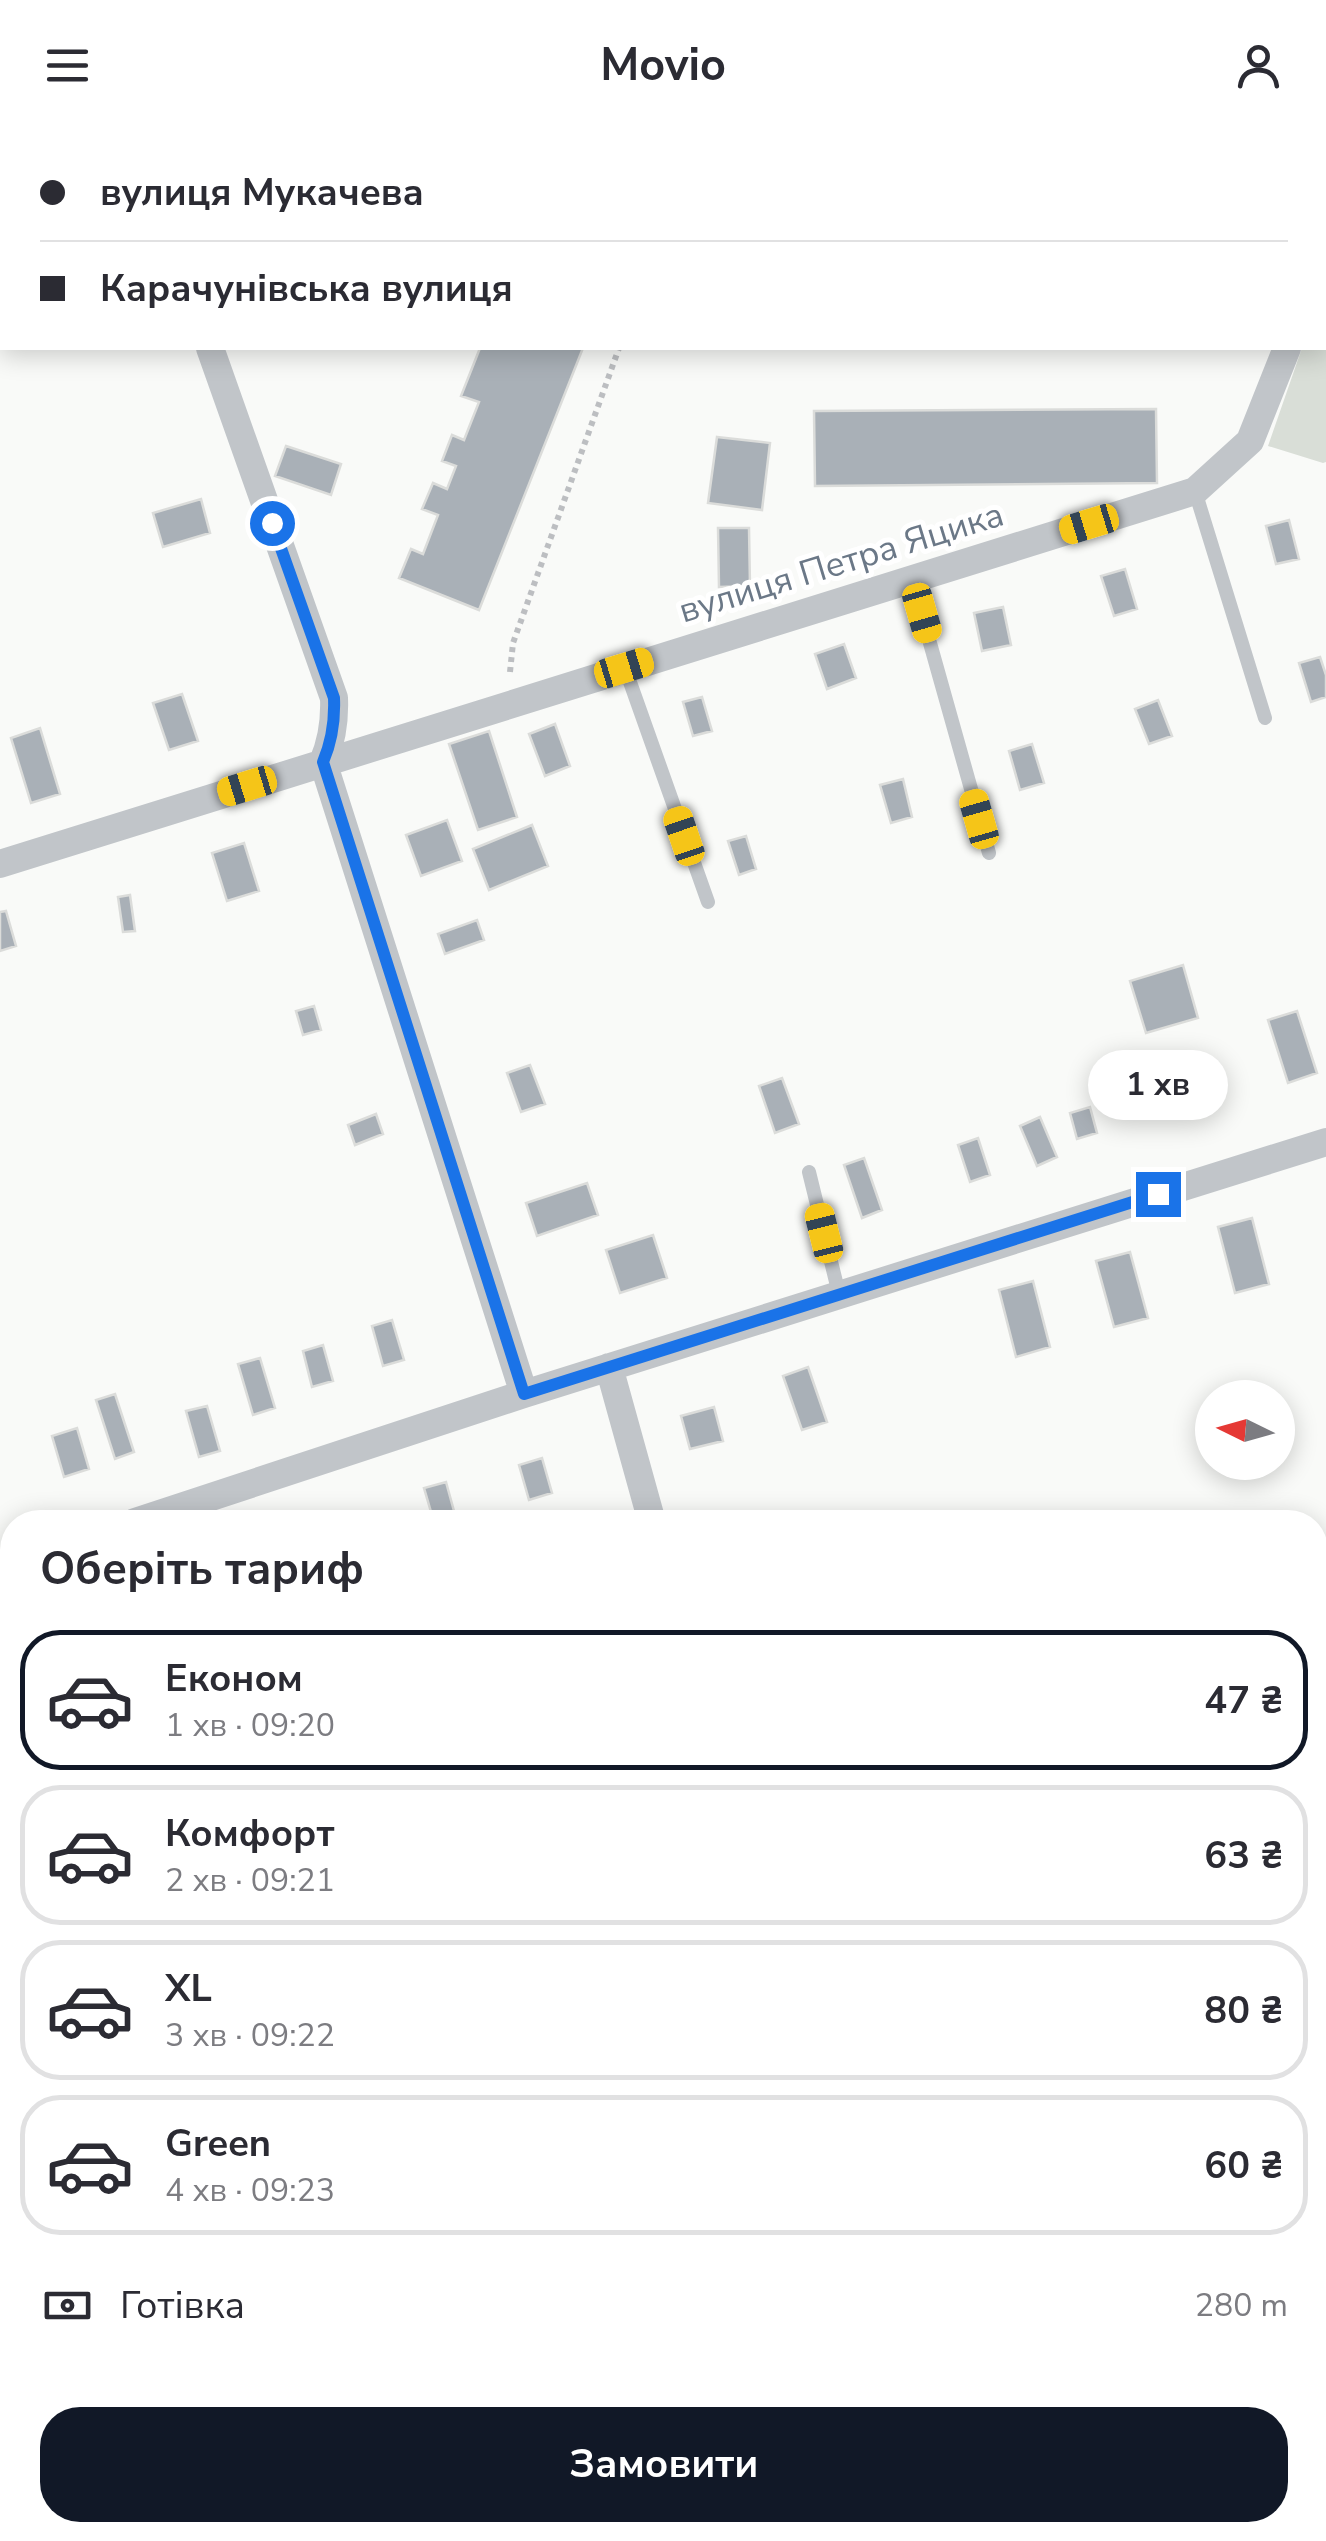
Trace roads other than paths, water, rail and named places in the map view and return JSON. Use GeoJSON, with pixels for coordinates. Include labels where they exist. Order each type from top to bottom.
{"type":"FeatureCollection","features":[{"type":"Feature","properties":{"kind":"street"},"geometry":{"type":"LineString","coordinates":[[211,350],[334,698],[335,722],[323,762],[524,1394]]}},
{"type":"Feature","properties":{"kind":"street","name":"вулиця Петра Яцика"},"geometry":{"type":"LineString","coordinates":[[0,864],[1195,490],[1250,441],[1286,350]]}},
{"type":"Feature","properties":{"kind":"street"},"geometry":{"type":"LineString","coordinates":[[171,1510],[608,1367],[1326,1142]]}},
{"type":"Feature","properties":{"kind":"street"},"geometry":{"type":"LineString","coordinates":[[608,1367],[649,1510]]}},
{"type":"Feature","properties":{"kind":"lane"},"geometry":{"type":"LineString","coordinates":[[1195,490],[1265,718]]}},
{"type":"Feature","properties":{"kind":"lane"},"geometry":{"type":"LineString","coordinates":[[912,579],[989,853]]}},
{"type":"Feature","properties":{"kind":"lane"},"geometry":{"type":"LineString","coordinates":[[624,668],[708,902]]}},
{"type":"Feature","properties":{"kind":"lane"},"geometry":{"type":"LineString","coordinates":[[809,1172],[839,1294]]}}]}
